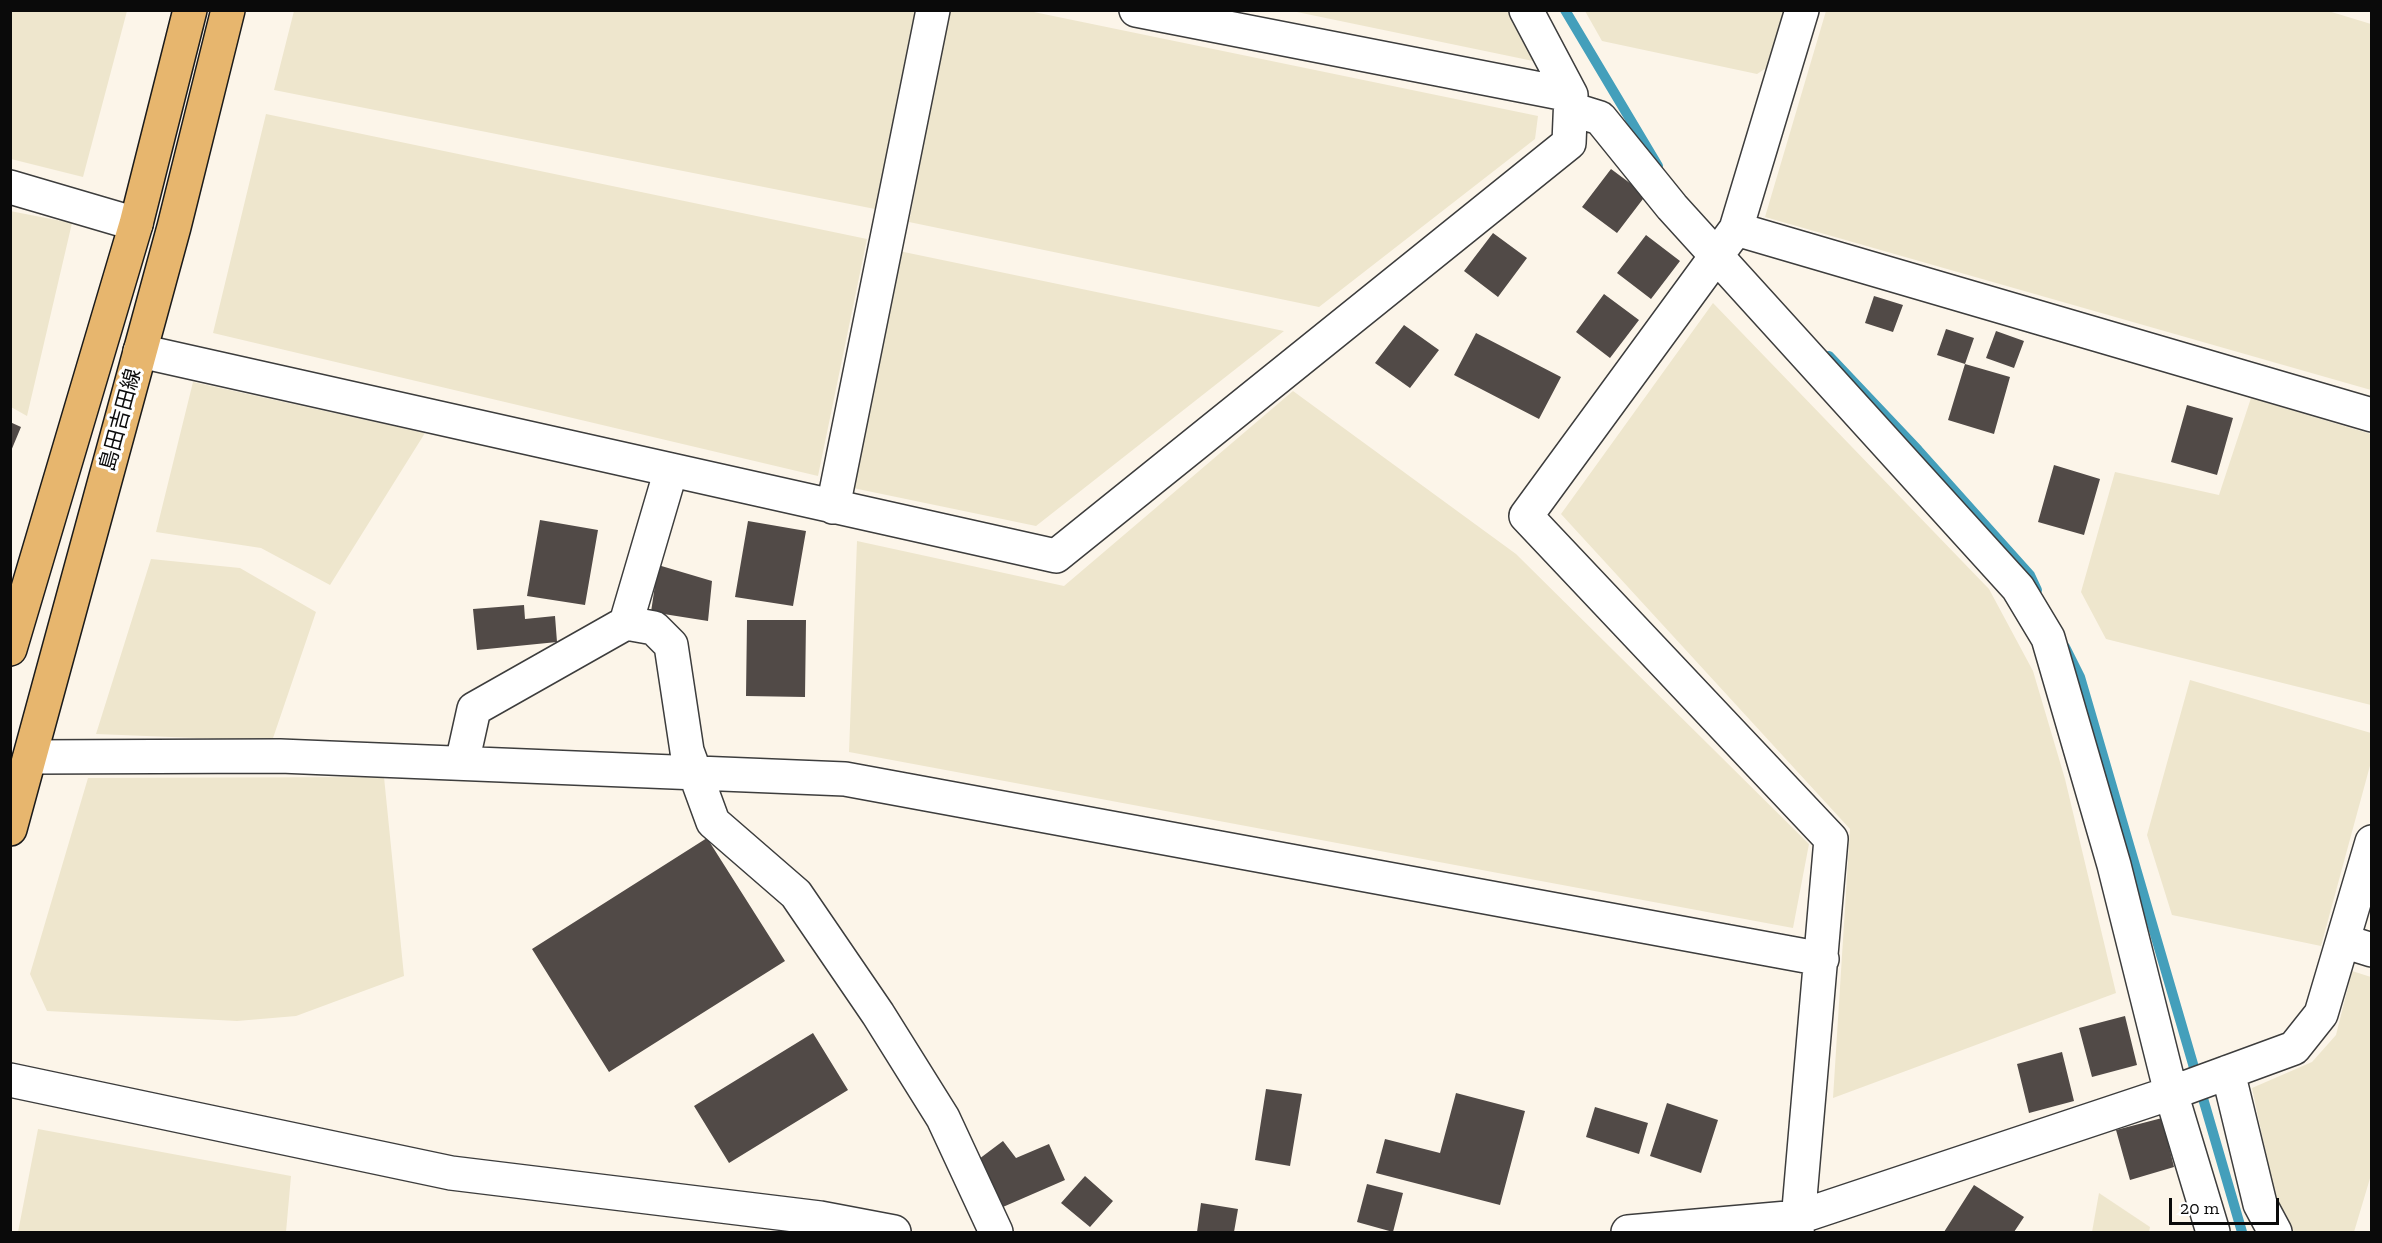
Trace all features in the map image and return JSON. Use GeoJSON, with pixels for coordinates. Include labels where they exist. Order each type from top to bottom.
{"type":"FeatureCollection","features":[{"type":"Feature","properties":{"kind":"main road","name":"島田吉田線"},"geometry":{"type":"LineString","coordinates":[[10,649],[136,224],[190,10]]}},
{"type":"Feature","properties":{"kind":"main road","name":"島田吉田線"},"geometry":{"type":"LineString","coordinates":[[10,829],[140,351],[228,10]]}},
{"type":"Feature","properties":{"kind":"street"},"geometry":{"type":"LineString","coordinates":[[833,507],[933,10]]}},
{"type":"Feature","properties":{"kind":"street"},"geometry":{"type":"LineString","coordinates":[[1136,10],[1571,102],[1600,118],[1726,243],[2018,588],[2048,638],[2114,866],[2173,1093],[2213,1233]]}},
{"type":"Feature","properties":{"kind":"street"},"geometry":{"type":"LineString","coordinates":[[140,351],[1056,556],[1569,143],[1571,102],[1526,10]]}},
{"type":"Feature","properties":{"kind":"street"},"geometry":{"type":"LineString","coordinates":[[1798,1225],[1831,839],[1526,516],[1726,243],[1802,10]]}},
{"type":"Feature","properties":{"kind":"street"},"geometry":{"type":"LineString","coordinates":[[10,187],[136,224]]}},
{"type":"Feature","properties":{"kind":"street"},"geometry":{"type":"LineString","coordinates":[[1726,243],[2372,415]]}},
{"type":"Feature","properties":{"kind":"street"},"geometry":{"type":"LineString","coordinates":[[626,622],[671,470]]}},
{"type":"Feature","properties":{"kind":"street"},"geometry":{"type":"LineString","coordinates":[[462,763],[474,709],[626,622],[654,628],[671,645],[687,751],[697,773],[713,822],[796,894],[878,1014],[943,1118],[996,1233]]}},
{"type":"Feature","properties":{"kind":"street"},"geometry":{"type":"LineString","coordinates":[[30,757],[280,756],[845,779],[1822,959]]}},
{"type":"Feature","properties":{"kind":"street"},"geometry":{"type":"LineString","coordinates":[[1628,1233],[1798,1225],[2294,1048],[2320,1014],[2357,946],[2372,842]]}},
{"type":"Feature","properties":{"kind":"street"},"geometry":{"type":"LineString","coordinates":[[2224,1074],[2260,1204],[2275,1233]]}},
{"type":"Feature","properties":{"kind":"street"},"geometry":{"type":"LineString","coordinates":[[10,1080],[451,1173],[819,1225],[894,1233]]}},
{"type":"Feature","properties":{"kind":"shaded area"},"geometry":{"type":"Polygon","coordinates":[[[294,10],[915,11],[875,209],[274,90],[294,10]]]}},
{"type":"Feature","properties":{"kind":"shaded area"},"geometry":{"type":"Polygon","coordinates":[[[2325,10],[2371,24],[2371,390],[1765,217],[1826,11],[2325,10]]]}},
{"type":"Feature","properties":{"kind":"shaded area"},"geometry":{"type":"Polygon","coordinates":[[[10,11],[127,11],[83,177],[11,159],[10,11]]]}},
{"type":"Feature","properties":{"kind":"shaded area"},"geometry":{"type":"Polygon","coordinates":[[[949,11],[1029,11],[1538,116],[1535,139],[1319,307],[909,222],[949,11]]]}},
{"type":"Feature","properties":{"kind":"shaded area"},"geometry":{"type":"Polygon","coordinates":[[[1292,11],[1511,11],[1538,62],[1292,11]]]}},
{"type":"Feature","properties":{"kind":"shaded area"},"geometry":{"type":"Polygon","coordinates":[[[1585,11],[1784,11],[1771,65],[1757,74],[1602,41],[1585,11]]]}},
{"type":"Feature","properties":{"kind":"shaded area"},"geometry":{"type":"Polygon","coordinates":[[[266,114],[867,239],[818,476],[213,333],[266,114]]]}},
{"type":"Feature","properties":{"kind":"shaded area"},"geometry":{"type":"Polygon","coordinates":[[[10,211],[72,223],[27,416],[11,407],[10,211]]]}},
{"type":"Feature","properties":{"kind":"shaded area"},"geometry":{"type":"Polygon","coordinates":[[[899,251],[1284,331],[1036,526],[853,488],[899,251]]]}},
{"type":"Feature","properties":{"kind":"shaded area"},"geometry":{"type":"Polygon","coordinates":[[[1713,303],[1989,589],[2033,671],[2065,779],[2116,993],[1833,1098],[1850,829],[1561,514],[1713,303]]]}},
{"type":"Feature","properties":{"kind":"shaded area"},"geometry":{"type":"Polygon","coordinates":[[[193,382],[425,433],[330,585],[261,548],[156,532],[193,382]]]}},
{"type":"Feature","properties":{"kind":"shaded area"},"geometry":{"type":"Polygon","coordinates":[[[1293,391],[1516,554],[1809,844],[1793,928],[849,752],[857,541],[1064,586],[1293,391]]]}},
{"type":"Feature","properties":{"kind":"shaded area"},"geometry":{"type":"Polygon","coordinates":[[[2251,398],[2371,434],[2371,705],[2106,639],[2081,592],[2115,472],[2219,495],[2251,398]]]}},
{"type":"Feature","properties":{"kind":"shaded area"},"geometry":{"type":"Polygon","coordinates":[[[151,559],[240,568],[316,612],[272,741],[96,734],[151,559]]]}},
{"type":"Feature","properties":{"kind":"shaded area"},"geometry":{"type":"Polygon","coordinates":[[[2190,680],[2371,733],[2371,762],[2321,946],[2172,915],[2147,835],[2190,680]]]}},
{"type":"Feature","properties":{"kind":"shaded area"},"geometry":{"type":"Polygon","coordinates":[[[384,777],[404,976],[296,1016],[237,1021],[47,1011],[30,974],[88,778],[384,777]]]}},
{"type":"Feature","properties":{"kind":"shaded area"},"geometry":{"type":"Polygon","coordinates":[[[2352,971],[2371,977],[2371,1175],[2354,1232],[2290,1232],[2275,1197],[2252,1088],[2312,1062],[2336,1035],[2352,971]]]}},
{"type":"Feature","properties":{"kind":"shaded area"},"geometry":{"type":"Polygon","coordinates":[[[38,1129],[291,1176],[286,1232],[18,1232],[38,1129]]]}},
{"type":"Feature","properties":{"kind":"shaded area"},"geometry":{"type":"Polygon","coordinates":[[[2099,1193],[2150,1227],[2149,1232],[2092,1232],[2099,1193]]]}},
{"type":"Feature","properties":{"kind":"building"},"geometry":{"type":"Polygon","coordinates":[[[1611,169],[1646,195],[1617,233],[1582,207],[1611,169]]]}},
{"type":"Feature","properties":{"kind":"building"},"geometry":{"type":"Polygon","coordinates":[[[1493,233],[1527,258],[1498,297],[1464,271],[1493,233]]]}},
{"type":"Feature","properties":{"kind":"building"},"geometry":{"type":"Polygon","coordinates":[[[1646,235],[1680,261],[1651,299],[1617,273],[1646,235]]]}},
{"type":"Feature","properties":{"kind":"building"},"geometry":{"type":"Polygon","coordinates":[[[1604,294],[1639,320],[1610,358],[1576,332],[1604,294]]]}},
{"type":"Feature","properties":{"kind":"building"},"geometry":{"type":"Polygon","coordinates":[[[1874,296],[1903,305],[1893,332],[1865,323],[1874,296]]]}},
{"type":"Feature","properties":{"kind":"building"},"geometry":{"type":"Polygon","coordinates":[[[1404,325],[1439,350],[1410,388],[1375,363],[1404,325]]]}},
{"type":"Feature","properties":{"kind":"building"},"geometry":{"type":"Polygon","coordinates":[[[1946,329],[1974,338],[1965,364],[1937,355],[1946,329]]]}},
{"type":"Feature","properties":{"kind":"building"},"geometry":{"type":"Polygon","coordinates":[[[1996,331],[2024,341],[2014,368],[1986,358],[1996,331]]]}},
{"type":"Feature","properties":{"kind":"building"},"geometry":{"type":"Polygon","coordinates":[[[1476,333],[1561,377],[1539,419],[1454,375],[1476,333]]]}},
{"type":"Feature","properties":{"kind":"building"},"geometry":{"type":"Polygon","coordinates":[[[1965,364],[2010,377],[1994,434],[1948,420],[1965,364]]]}},
{"type":"Feature","properties":{"kind":"building"},"geometry":{"type":"Polygon","coordinates":[[[2187,405],[2233,418],[2217,475],[2171,462],[2187,405]]]}},
{"type":"Feature","properties":{"kind":"building"},"geometry":{"type":"Polygon","coordinates":[[[10,422],[21,427],[11,451],[10,451],[10,422]]]}},
{"type":"Feature","properties":{"kind":"building"},"geometry":{"type":"Polygon","coordinates":[[[2054,465],[2100,479],[2084,535],[2038,522],[2054,465]]]}},
{"type":"Feature","properties":{"kind":"building"},"geometry":{"type":"Polygon","coordinates":[[[540,520],[598,530],[585,605],[527,596],[540,520]]]}},
{"type":"Feature","properties":{"kind":"building"},"geometry":{"type":"Polygon","coordinates":[[[748,521],[806,531],[793,606],[735,597],[748,521]]]}},
{"type":"Feature","properties":{"kind":"building"},"geometry":{"type":"Polygon","coordinates":[[[658,565],[712,581],[708,621],[651,612],[658,565]]]}},
{"type":"Feature","properties":{"kind":"building"},"geometry":{"type":"Polygon","coordinates":[[[524,605],[525,619],[555,616],[557,642],[477,650],[473,609],[524,605]]]}},
{"type":"Feature","properties":{"kind":"building"},"geometry":{"type":"Polygon","coordinates":[[[747,620],[806,620],[805,697],[746,696],[747,620]]]}},
{"type":"Feature","properties":{"kind":"building"},"geometry":{"type":"Polygon","coordinates":[[[707,838],[785,961],[609,1072],[532,949],[707,838]]]}},
{"type":"Feature","properties":{"kind":"building"},"geometry":{"type":"Polygon","coordinates":[[[2125,1016],[2137,1065],[2092,1077],[2079,1028],[2125,1016]]]}},
{"type":"Feature","properties":{"kind":"building"},"geometry":{"type":"Polygon","coordinates":[[[813,1033],[848,1090],[729,1163],[694,1106],[813,1033]]]}},
{"type":"Feature","properties":{"kind":"building"},"geometry":{"type":"Polygon","coordinates":[[[2062,1052],[2074,1101],[2029,1113],[2017,1064],[2062,1052]]]}},
{"type":"Feature","properties":{"kind":"building"},"geometry":{"type":"Polygon","coordinates":[[[1266,1089],[1302,1094],[1290,1166],[1255,1160],[1266,1089]]]}},
{"type":"Feature","properties":{"kind":"building"},"geometry":{"type":"Polygon","coordinates":[[[1456,1093],[1525,1111],[1500,1205],[1376,1173],[1385,1139],[1440,1153],[1456,1093]]]}},
{"type":"Feature","properties":{"kind":"building"},"geometry":{"type":"Polygon","coordinates":[[[1667,1103],[1718,1120],[1701,1173],[1650,1156],[1667,1103]]]}},
{"type":"Feature","properties":{"kind":"building"},"geometry":{"type":"Polygon","coordinates":[[[1595,1107],[1648,1123],[1639,1154],[1586,1137],[1595,1107]]]}},
{"type":"Feature","properties":{"kind":"building"},"geometry":{"type":"Polygon","coordinates":[[[2162,1118],[2174,1167],[2130,1180],[2116,1130],[2162,1118]]]}},
{"type":"Feature","properties":{"kind":"building"},"geometry":{"type":"Polygon","coordinates":[[[1003,1141],[1016,1158],[1049,1144],[1065,1180],[996,1210],[975,1162],[1003,1141]]]}},
{"type":"Feature","properties":{"kind":"building"},"geometry":{"type":"Polygon","coordinates":[[[1085,1176],[1113,1201],[1090,1227],[1061,1203],[1085,1176]]]}},
{"type":"Feature","properties":{"kind":"building"},"geometry":{"type":"Polygon","coordinates":[[[1367,1184],[1403,1193],[1393,1232],[1357,1222],[1367,1184]]]}},
{"type":"Feature","properties":{"kind":"building"},"geometry":{"type":"Polygon","coordinates":[[[1974,1185],[2024,1217],[2014,1232],[1944,1232],[1974,1185]]]}},
{"type":"Feature","properties":{"kind":"building"},"geometry":{"type":"Polygon","coordinates":[[[1201,1203],[1238,1209],[1234,1232],[1197,1232],[1201,1203]]]}},
{"type":"Feature","properties":{"kind":"waterway"},"geometry":{"type":"LineString","coordinates":[[1565,10],[1658,166]]}},
{"type":"Feature","properties":{"kind":"waterway"},"geometry":{"type":"LineString","coordinates":[[1829,356],[1918,450],[2030,575],[2037,590]]}},
{"type":"Feature","properties":{"kind":"waterway"},"geometry":{"type":"LineString","coordinates":[[2065,647],[2080,677],[2242,1232]]}}]}
